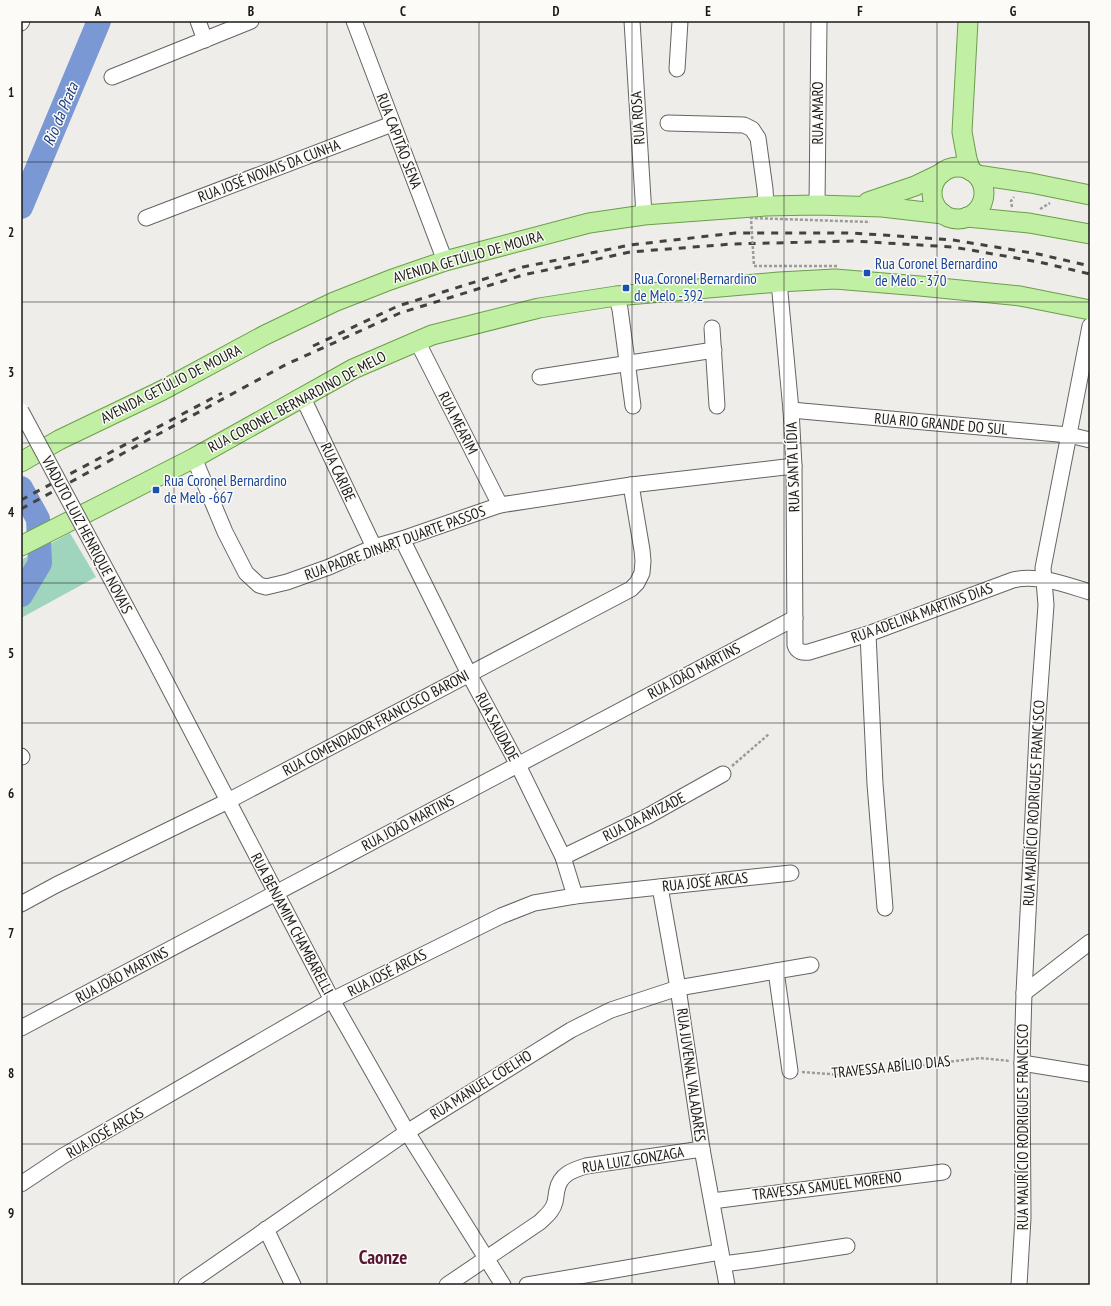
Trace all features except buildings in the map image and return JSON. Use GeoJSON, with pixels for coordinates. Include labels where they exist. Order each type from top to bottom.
{"type":"FeatureCollection","features":[{"type":"Feature","properties":{"kind":"main road"},"geometry":{"type":"LineString","coordinates":[[967,217],[978,210],[983,198],[983,186],[974,173],[966,155],[962,132],[968,21]]}},
{"type":"Feature","properties":{"kind":"main road"},"geometry":{"type":"LineString","coordinates":[[962,132],[955,150],[935,183],[932,194],[936,205],[943,214],[955,218],[967,217],[1029,224],[1090,234]]}},
{"type":"Feature","properties":{"kind":"main road"},"geometry":{"type":"LineString","coordinates":[[943,172],[958,167],[974,173],[1090,195]]}},
{"type":"Feature","properties":{"kind":"main road","name":"AVENIDA GETÚLIO DE MOURA"},"geometry":{"type":"LineString","coordinates":[[859,205],[915,186],[943,172]]}},
{"type":"Feature","properties":{"kind":"main road","name":"AVENIDA GETÚLIO DE MOURA"},"geometry":{"type":"LineString","coordinates":[[23,461],[59,440],[161,391],[265,335],[334,302],[390,280],[445,261],[589,223],[644,215],[766,206],[817,205],[859,205],[909,209],[943,214]]}},
{"type":"Feature","properties":{"kind":"main road","name":"RUA CORONEL BERNARDINO DE MELO"},"geometry":{"type":"LineString","coordinates":[[21,546],[194,458],[353,369],[432,335],[539,308],[616,296],[779,282],[835,279],[1020,296],[1090,310]]}},
{"type":"Feature","properties":{"kind":"street"},"geometry":{"type":"LineString","coordinates":[[198,21],[205,40]]}},
{"type":"Feature","properties":{"kind":"street"},"geometry":{"type":"LineString","coordinates":[[112,77],[251,21]]}},
{"type":"Feature","properties":{"kind":"street","name":"RUA CAPITÃO SENA"},"geometry":{"type":"LineString","coordinates":[[354,21],[445,261]]}},
{"type":"Feature","properties":{"kind":"street","name":"RUA ROSA"},"geometry":{"type":"LineString","coordinates":[[632,21],[644,215]]}},
{"type":"Feature","properties":{"kind":"street"},"geometry":{"type":"LineString","coordinates":[[677,69],[680,21]]}},
{"type":"Feature","properties":{"kind":"street","name":"RUA AMARO"},"geometry":{"type":"LineString","coordinates":[[817,205],[819,21]]}},
{"type":"Feature","properties":{"kind":"street"},"geometry":{"type":"LineString","coordinates":[[668,123],[744,125],[752,129],[758,138],[766,206]]}},
{"type":"Feature","properties":{"kind":"street","name":"RUA JOSÉ NOVAIS DA CUNHA"},"geometry":{"type":"LineString","coordinates":[[146,218],[392,124]]}},
{"type":"Feature","properties":{"kind":"street","name":"RUA SANTA LÍDIA"},"geometry":{"type":"LineString","coordinates":[[779,282],[791,410],[794,466],[795,645],[800,651]]}},
{"type":"Feature","properties":{"kind":"street"},"geometry":{"type":"LineString","coordinates":[[616,296],[620,309],[632,406]]}},
{"type":"Feature","properties":{"kind":"street","name":"RUA MAURÍCIO RODRIGUES FRANCISCO"},"geometry":{"type":"LineString","coordinates":[[1019,1285],[1023,1218],[1022,1063],[1024,993],[1038,715],[1046,605],[1043,568],[1090,326]]}},
{"type":"Feature","properties":{"kind":"street"},"geometry":{"type":"LineString","coordinates":[[712,328],[717,406]]}},
{"type":"Feature","properties":{"kind":"street","name":"RUA MEARIM"},"geometry":{"type":"LineString","coordinates":[[417,341],[500,505]]}},
{"type":"Feature","properties":{"kind":"street"},"geometry":{"type":"LineString","coordinates":[[540,377],[714,350]]}},
{"type":"Feature","properties":{"kind":"street","name":"RUA CARIBE"},"geometry":{"type":"LineString","coordinates":[[303,398],[374,548]]}},
{"type":"Feature","properties":{"kind":"street","name":"RUA RIO GRANDE DO SUL"},"geometry":{"type":"LineString","coordinates":[[791,410],[1069,435],[1090,440]]}},
{"type":"Feature","properties":{"kind":"street","name":"VIADUTO LUIZ HENRIQUE NOVAIS"},"geometry":{"type":"LineString","coordinates":[[21,411],[154,659]]}},
{"type":"Feature","properties":{"kind":"street","name":"RUA PADRE DINART DUARTE PASSOS"},"geometry":{"type":"LineString","coordinates":[[194,458],[225,532],[246,573],[259,585],[266,587],[287,582],[374,548],[500,505],[631,485],[794,466]]}},
{"type":"Feature","properties":{"kind":"street","name":"RUA COMENDADOR FRANCISCO BARONI"},"geometry":{"type":"LineString","coordinates":[[21,904],[56,885],[228,801],[631,589],[637,583],[642,572],[643,561],[631,485]]}},
{"type":"Feature","properties":{"kind":"street","name":"RUA SAUDADE"},"geometry":{"type":"LineString","coordinates":[[402,539],[469,674],[518,766],[563,857],[575,896]]}},
{"type":"Feature","properties":{"kind":"street","name":"RUA ADELINA MARTINS DIAS"},"geometry":{"type":"LineString","coordinates":[[800,651],[810,652],[868,634],[1022,578],[1044,580],[1090,592]]}},
{"type":"Feature","properties":{"kind":"street","name":"RUA JOÃO MARTINS"},"geometry":{"type":"LineString","coordinates":[[21,1028],[795,618]]}},
{"type":"Feature","properties":{"kind":"street"},"geometry":{"type":"LineString","coordinates":[[868,634],[876,784],[885,908]]}},
{"type":"Feature","properties":{"kind":"street","name":"RUA BENJAMIM CHAMBARELLI"},"geometry":{"type":"LineString","coordinates":[[154,659],[332,1000],[407,1132],[503,1285]]}},
{"type":"Feature","properties":{"kind":"street","name":"RUA DA AMIZADE"},"geometry":{"type":"LineString","coordinates":[[563,857],[648,816],[723,774]]}},
{"type":"Feature","properties":{"kind":"street","name":"RUA JOSÉ ARCAS"},"geometry":{"type":"LineString","coordinates":[[21,1184],[63,1156],[332,1000],[501,916],[534,903],[575,896],[791,873]]}},
{"type":"Feature","properties":{"kind":"street","name":"RUA JUVENAL VALADARES"},"geometry":{"type":"LineString","coordinates":[[660,887],[678,988],[702,1150],[726,1285]]}},
{"type":"Feature","properties":{"kind":"street"},"geometry":{"type":"LineString","coordinates":[[1024,993],[1090,942]]}},
{"type":"Feature","properties":{"kind":"street","name":"RUA MANUEL COELHO"},"geometry":{"type":"LineString","coordinates":[[186,1285],[407,1132],[571,1030],[611,1010],[678,988],[811,965]]}},
{"type":"Feature","properties":{"kind":"street"},"geometry":{"type":"LineString","coordinates":[[776,971],[790,1071]]}},
{"type":"Feature","properties":{"kind":"street"},"geometry":{"type":"LineString","coordinates":[[1022,1063],[1090,1074]]}},
{"type":"Feature","properties":{"kind":"street","name":"RUA LUIZ GONZAGA"},"geometry":{"type":"LineString","coordinates":[[447,1285],[540,1222],[550,1212],[555,1203],[558,1185],[564,1175],[572,1170],[586,1166],[702,1150]]}},
{"type":"Feature","properties":{"kind":"street","name":"TRAVESSA SAMUEL MORENO"},"geometry":{"type":"LineString","coordinates":[[712,1201],[943,1172]]}},
{"type":"Feature","properties":{"kind":"street"},"geometry":{"type":"LineString","coordinates":[[266,1229],[293,1285]]}},
{"type":"Feature","properties":{"kind":"street"},"geometry":{"type":"LineString","coordinates":[[527,1285],[721,1258],[754,1260],[847,1246]]}},
{"type":"Feature","properties":{"kind":"path"},"geometry":{"type":"LineString","coordinates":[[1012,208],[1011,201],[1016,195]]}},
{"type":"Feature","properties":{"kind":"path"},"geometry":{"type":"LineString","coordinates":[[1035,212],[1054,200]]}},
{"type":"Feature","properties":{"kind":"path"},"geometry":{"type":"LineString","coordinates":[[837,266],[754,266],[751,218],[870,222]]}},
{"type":"Feature","properties":{"kind":"path"},"geometry":{"type":"LineString","coordinates":[[723,774],[769,734]]}},
{"type":"Feature","properties":{"kind":"path","name":"TRAVESSA ABÍLIO DIAS"},"geometry":{"type":"LineString","coordinates":[[790,1071],[842,1075],[980,1058],[1022,1063]]}},
{"type":"Feature","properties":{"kind":"green space"},"geometry":{"type":"Polygon","coordinates":[[[70,533],[96,577],[21,618],[21,560],[70,533]]]}},
{"type":"Feature","properties":{"kind":"waterway","name":"Rio da Prata"},"geometry":{"type":"LineString","coordinates":[[21,207],[99,21]]}},
{"type":"Feature","properties":{"kind":"waterway","name":"Rio da Prata"},"geometry":{"type":"LineString","coordinates":[[21,488],[38,519],[40,563],[21,595]]}},
{"type":"Feature","properties":{"kind":"railway"},"geometry":{"type":"LineString","coordinates":[[313,346],[398,306],[523,267],[630,245],[735,233],[853,233],[953,240],[1038,254],[1090,266]]}},
{"type":"Feature","properties":{"kind":"railway"},"geometry":{"type":"LineString","coordinates":[[21,509],[287,364],[400,313],[523,275],[630,252],[732,244],[853,241],[953,247],[1039,262],[1090,274]]}},
{"type":"Feature","properties":{"kind":"railway"},"geometry":{"type":"LineString","coordinates":[[21,500],[222,393]]}},
{"type":"Feature","properties":{"kind":"place","name":"Rua Coronel Bernardino de Melo - 370"},"geometry":{"type":"Point","coordinates":[867,273]}},
{"type":"Feature","properties":{"kind":"place","name":"Rua Coronel Bernardino de Melo -392"},"geometry":{"type":"Point","coordinates":[626,288]}},
{"type":"Feature","properties":{"kind":"place","name":"Rua Coronel Bernardino de Melo -667"},"geometry":{"type":"Point","coordinates":[156,490]}},
{"type":"Feature","properties":{"kind":"district","name":"Caonze"},"geometry":{"type":"Point","coordinates":[383,1257]}}]}
